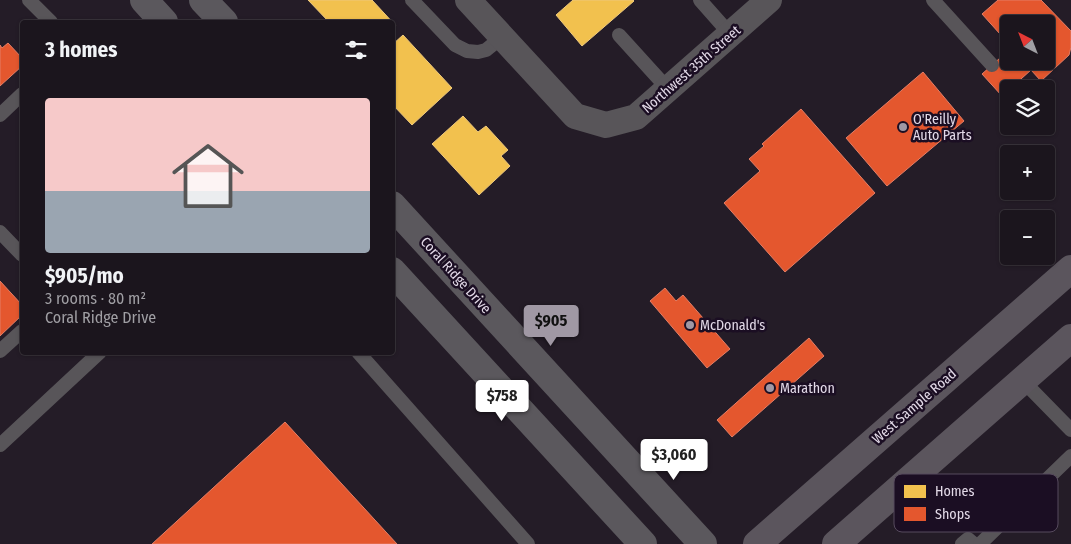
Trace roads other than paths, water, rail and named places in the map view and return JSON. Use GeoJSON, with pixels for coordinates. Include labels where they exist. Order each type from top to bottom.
{"type":"FeatureCollection","features":[{"type":"Feature","properties":{"kind":"main road"},"geometry":{"type":"LineString","coordinates":[[144,0],[162,20]]}},
{"type":"Feature","properties":{"kind":"main road"},"geometry":{"type":"LineString","coordinates":[[203,0],[222,20]]}},
{"type":"Feature","properties":{"kind":"main road","name":"Coral Ridge Drive"},"geometry":{"type":"LineString","coordinates":[[395,208],[703,544]]}},
{"type":"Feature","properties":{"kind":"main road","name":"West Sample Road"},"geometry":{"type":"LineString","coordinates":[[757,544],[1071,269]]}},
{"type":"Feature","properties":{"kind":"main road"},"geometry":{"type":"LineString","coordinates":[[395,274],[643,544]]}},
{"type":"Feature","properties":{"kind":"main road"},"geometry":{"type":"LineString","coordinates":[[916,474],[1071,338]]}},
{"type":"Feature","properties":{"kind":"main road"},"geometry":{"type":"LineString","coordinates":[[836,544],[894,493]]}},
{"type":"Feature","properties":{"kind":"street"},"geometry":{"type":"LineString","coordinates":[[468,0],[502,37]]}},
{"type":"Feature","properties":{"kind":"street","name":"Northwest 35th Street"},"geometry":{"type":"LineString","coordinates":[[502,37],[575,116],[606,125],[636,117],[769,0]]}},
{"type":"Feature","properties":{"kind":"lane"},"geometry":{"type":"LineString","coordinates":[[30,0],[49,20]]}},
{"type":"Feature","properties":{"kind":"lane"},"geometry":{"type":"LineString","coordinates":[[412,0],[455,45],[467,51],[478,52],[486,50],[502,37]]}},
{"type":"Feature","properties":{"kind":"lane"},"geometry":{"type":"LineString","coordinates":[[700,0],[730,34]]}},
{"type":"Feature","properties":{"kind":"lane"},"geometry":{"type":"LineString","coordinates":[[933,0],[992,65]]}},
{"type":"Feature","properties":{"kind":"lane"},"geometry":{"type":"LineString","coordinates":[[619,35],[668,88]]}},
{"type":"Feature","properties":{"kind":"lane"},"geometry":{"type":"LineString","coordinates":[[0,115],[20,96]]}},
{"type":"Feature","properties":{"kind":"lane"},"geometry":{"type":"LineString","coordinates":[[0,232],[20,253]]}},
{"type":"Feature","properties":{"kind":"lane"},"geometry":{"type":"LineString","coordinates":[[0,351],[20,333]]}},
{"type":"Feature","properties":{"kind":"lane"},"geometry":{"type":"LineString","coordinates":[[0,445],[97,355]]}},
{"type":"Feature","properties":{"kind":"lane"},"geometry":{"type":"LineString","coordinates":[[361,355],[528,544]]}},
{"type":"Feature","properties":{"kind":"lane"},"geometry":{"type":"LineString","coordinates":[[1023,381],[1071,430]]}},
{"type":"Feature","properties":{"kind":"lane"},"geometry":{"type":"LineString","coordinates":[[1052,474],[1071,456]]}},
{"type":"Feature","properties":{"kind":"lane"},"geometry":{"type":"LineString","coordinates":[[980,544],[992,532]]}},
{"type":"Feature","properties":{"kind":"lane"},"geometry":{"type":"LineString","coordinates":[[962,544],[968,539],[974,544]]}},
{"type":"Feature","properties":{"kind":"place","name":"O'Reilly Auto Parts"},"geometry":{"type":"Point","coordinates":[903,127]}},
{"type":"Feature","properties":{"kind":"place","name":"McDonald's"},"geometry":{"type":"Point","coordinates":[690,325]}},
{"type":"Feature","properties":{"kind":"place","name":"Marathon"},"geometry":{"type":"Point","coordinates":[770,388]}}]}
